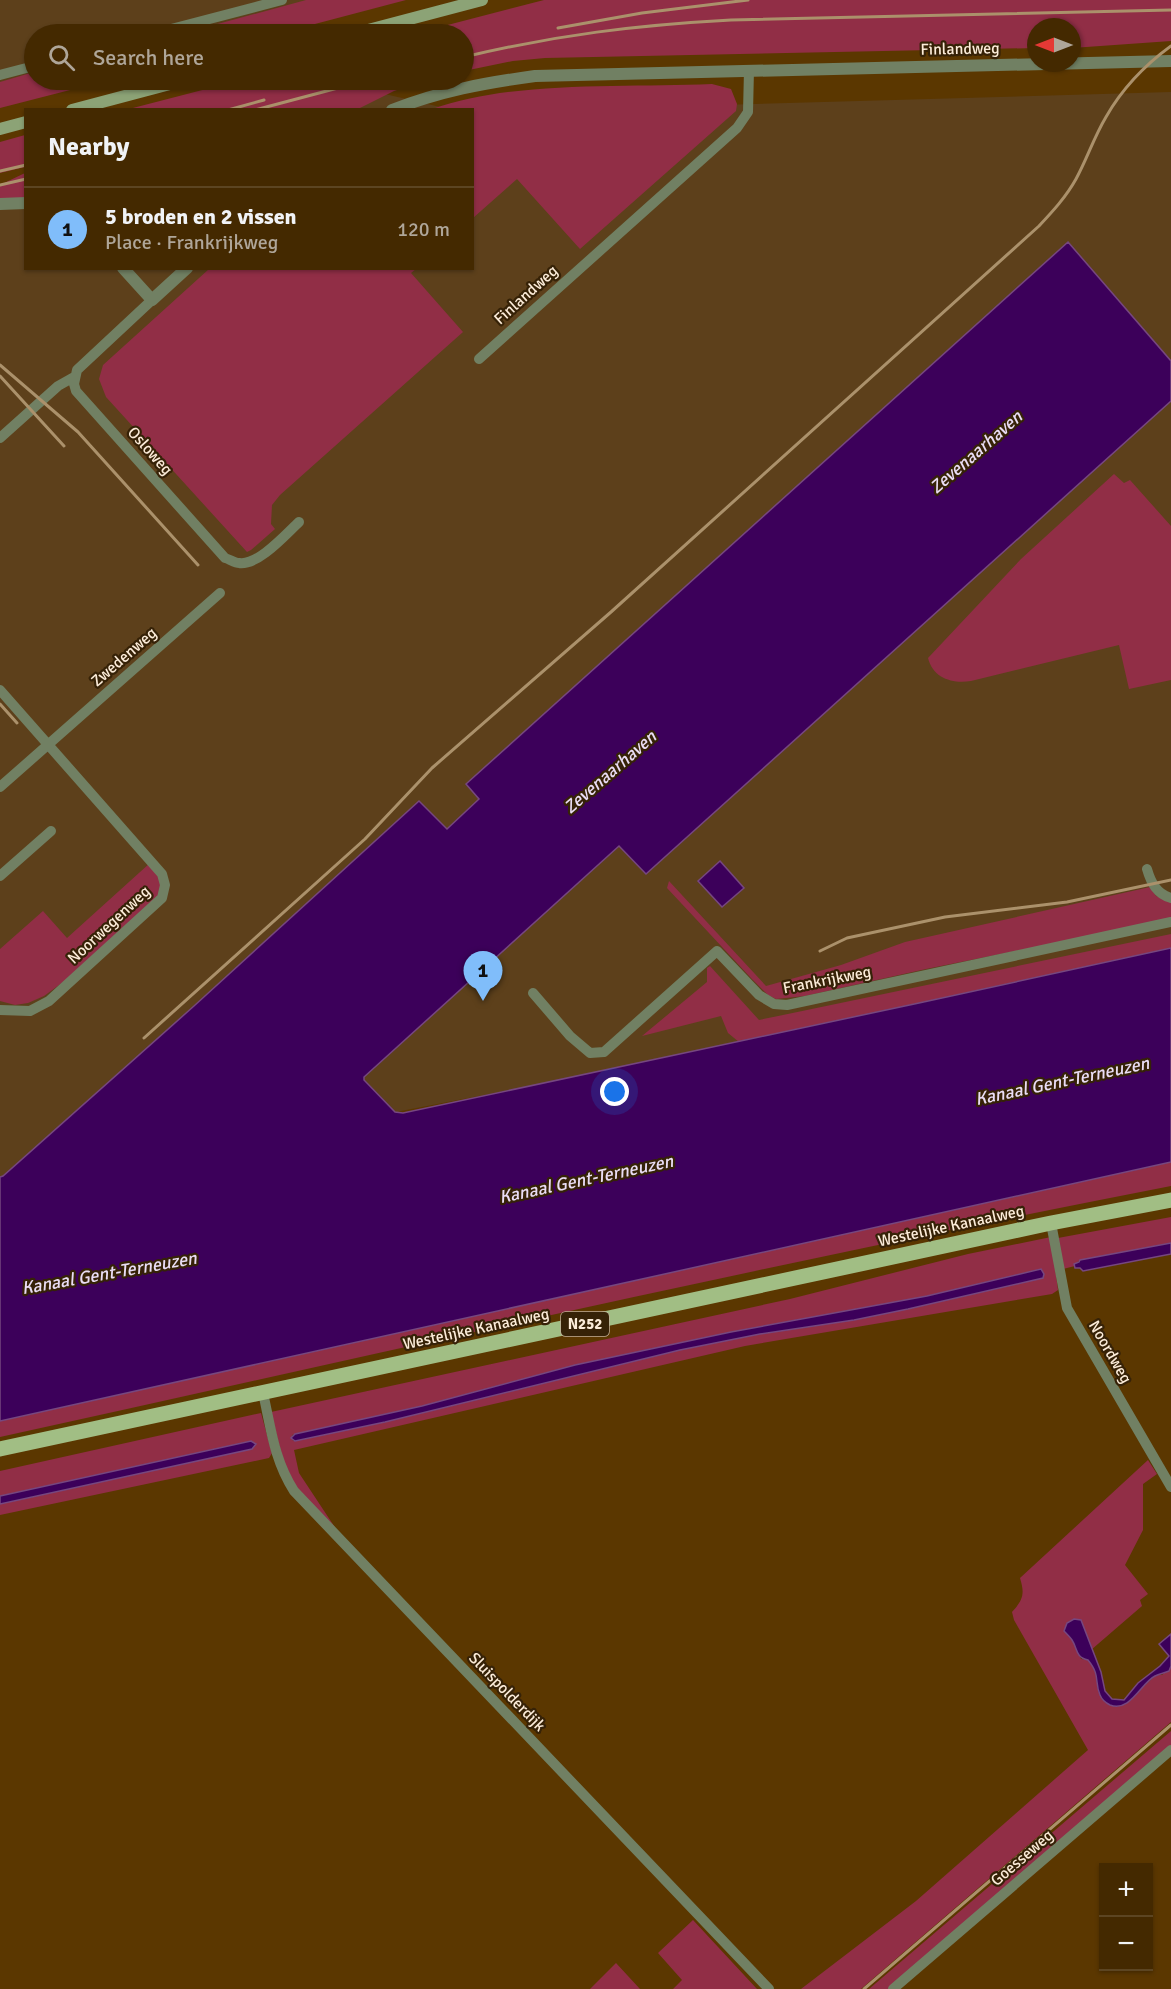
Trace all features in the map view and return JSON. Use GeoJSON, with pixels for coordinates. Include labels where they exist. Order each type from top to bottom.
{"type":"FeatureCollection","features":[{"type":"Feature","properties":{"kind":"main road"},"geometry":{"type":"LineString","coordinates":[[391,24],[482,0]]}},
{"type":"Feature","properties":{"kind":"main road"},"geometry":{"type":"LineString","coordinates":[[80,108],[147,90]]}},
{"type":"Feature","properties":{"kind":"main road"},"geometry":{"type":"LineString","coordinates":[[0,129],[24,123]]}},
{"type":"Feature","properties":{"kind":"main road","name":"Westelijke Kanaalweg"},"geometry":{"type":"LineString","coordinates":[[0,1449],[1051,1222],[1171,1200]]}},
{"type":"Feature","properties":{"kind":"street"},"geometry":{"type":"LineString","coordinates":[[190,24],[282,0]]}},
{"type":"Feature","properties":{"kind":"street","name":"Finlandweg"},"geometry":{"type":"LineString","coordinates":[[474,85],[535,76],[1171,62]]}},
{"type":"Feature","properties":{"kind":"street"},"geometry":{"type":"LineString","coordinates":[[0,75],[24,69]]}},
{"type":"Feature","properties":{"kind":"street","name":"Finlandweg"},"geometry":{"type":"LineString","coordinates":[[479,359],[737,128],[748,112],[749,70]]}},
{"type":"Feature","properties":{"kind":"street","name":"Finlandweg"},"geometry":{"type":"LineString","coordinates":[[397,108],[428,96],[453,90]]}},
{"type":"Feature","properties":{"kind":"street"},"geometry":{"type":"LineString","coordinates":[[0,204],[24,203]]}},
{"type":"Feature","properties":{"kind":"street"},"geometry":{"type":"LineString","coordinates":[[125,270],[152,300]]}},
{"type":"Feature","properties":{"kind":"street"},"geometry":{"type":"LineString","coordinates":[[0,438],[58,386],[74,377],[87,359],[185,270]]}},
{"type":"Feature","properties":{"kind":"street","name":"Osloweg"},"geometry":{"type":"LineString","coordinates":[[74,377],[74,384],[80,396],[225,558],[240,564],[254,560],[299,522]]}},
{"type":"Feature","properties":{"kind":"street","name":"Zwedenweg"},"geometry":{"type":"LineString","coordinates":[[0,787],[220,593]]}},
{"type":"Feature","properties":{"kind":"street"},"geometry":{"type":"LineString","coordinates":[[0,690],[48,744]]}},
{"type":"Feature","properties":{"kind":"street","name":"Noorwegenweg"},"geometry":{"type":"LineString","coordinates":[[0,1010],[30,1011],[49,1001],[162,898],[165,885],[162,874],[48,744]]}},
{"type":"Feature","properties":{"kind":"street"},"geometry":{"type":"LineString","coordinates":[[0,876],[51,831]]}},
{"type":"Feature","properties":{"kind":"street"},"geometry":{"type":"LineString","coordinates":[[1147,869],[1155,888],[1164,896],[1171,898]]}},
{"type":"Feature","properties":{"kind":"street","name":"Frankrijkweg"},"geometry":{"type":"LineString","coordinates":[[533,993],[570,1036],[590,1053],[604,1052],[717,951],[759,995],[774,1004],[787,1005],[1171,922]]}},
{"type":"Feature","properties":{"kind":"street","name":"Noordweg"},"geometry":{"type":"LineString","coordinates":[[1051,1222],[1067,1308],[1171,1487]]}},
{"type":"Feature","properties":{"kind":"street","name":"Sluispolderdijk"},"geometry":{"type":"LineString","coordinates":[[263,1394],[275,1450],[285,1477],[294,1491],[769,1989]]}},
{"type":"Feature","properties":{"kind":"street","name":"Goesseweg"},"geometry":{"type":"LineString","coordinates":[[893,1989],[1171,1750]]}},
{"type":"Feature","properties":{"kind":"shaded area"},"geometry":{"type":"Polygon","coordinates":[[[0,0],[350,0],[257,24],[24,24],[24,83],[0,91],[0,0]]]}},
{"type":"Feature","properties":{"kind":"shaded area"},"geometry":{"type":"Polygon","coordinates":[[[306,0],[406,0],[315,24],[218,24],[306,0]]]}},
{"type":"Feature","properties":{"kind":"shaded area"},"geometry":{"type":"Polygon","coordinates":[[[544,0],[1171,0],[1171,41],[1081,47],[1081,18],[1027,18],[1027,48],[545,58],[513,61],[474,69],[474,24],[452,24],[544,0]]]}},
{"type":"Feature","properties":{"kind":"shaded area"},"geometry":{"type":"Polygon","coordinates":[[[24,75],[24,90],[70,90],[0,108],[0,82],[24,75]]]}},
{"type":"Feature","properties":{"kind":"shaded area"},"geometry":{"type":"Polygon","coordinates":[[[712,84],[731,89],[737,104],[736,111],[580,249],[517,179],[474,217],[474,108],[436,108],[498,93],[606,86],[712,84]]]}},
{"type":"Feature","properties":{"kind":"shaded area"},"geometry":{"type":"Polygon","coordinates":[[[202,90],[397,90],[360,108],[133,108],[202,90]]]}},
{"type":"Feature","properties":{"kind":"shaded area"},"geometry":{"type":"Polygon","coordinates":[[[372,91],[445,108],[316,108],[372,91]]]}},
{"type":"Feature","properties":{"kind":"shaded area"},"geometry":{"type":"Polygon","coordinates":[[[1171,92],[1171,963],[0,1188],[0,199],[24,193],[24,270],[474,270],[474,112],[1171,92]]]}},
{"type":"Feature","properties":{"kind":"shaded area"},"geometry":{"type":"Polygon","coordinates":[[[24,135],[24,167],[0,173],[0,142],[24,135]]]}},
{"type":"Feature","properties":{"kind":"shaded area"},"geometry":{"type":"Polygon","coordinates":[[[24,173],[24,198],[0,199],[0,185],[24,173]]]}},
{"type":"Feature","properties":{"kind":"shaded area"},"geometry":{"type":"Polygon","coordinates":[[[208,270],[415,270],[411,273],[463,332],[280,495],[272,505],[271,524],[275,529],[247,552],[106,397],[99,379],[103,365],[208,270]]]}},
{"type":"Feature","properties":{"kind":"shaded area"},"geometry":{"type":"Polygon","coordinates":[[[1114,474],[1124,483],[1130,480],[1171,526],[1171,680],[1129,689],[1119,645],[971,681],[950,680],[939,675],[928,658],[1021,559],[1114,474]]]}},
{"type":"Feature","properties":{"kind":"shaded area"},"geometry":{"type":"Polygon","coordinates":[[[150,863],[160,873],[162,893],[66,980],[44,996],[28,1003],[15,1005],[0,1001],[0,949],[43,911],[67,938],[150,863]]]}},
{"type":"Feature","properties":{"kind":"shaded area"},"geometry":{"type":"Polygon","coordinates":[[[669,881],[766,986],[841,965],[905,942],[1150,887],[1156,896],[1171,901],[1171,920],[926,969],[805,996],[776,999],[768,995],[751,978],[667,888],[669,881]]]}},
{"type":"Feature","properties":{"kind":"shaded area"},"geometry":{"type":"Polygon","coordinates":[[[1171,934],[1171,948],[739,1042],[728,1033],[721,1016],[642,1036],[707,982],[707,968],[710,966],[759,1020],[1171,934]]]}},
{"type":"Feature","properties":{"kind":"shaded area"},"geometry":{"type":"Polygon","coordinates":[[[1171,1162],[1171,1186],[731,1276],[0,1437],[0,1421],[1171,1162]]]}},
{"type":"Feature","properties":{"kind":"shaded area"},"geometry":{"type":"Polygon","coordinates":[[[1171,1217],[1171,1243],[1080,1260],[1075,1266],[1063,1269],[1058,1238],[1171,1217]]]}},
{"type":"Feature","properties":{"kind":"shaded area"},"geometry":{"type":"Polygon","coordinates":[[[1051,1237],[1058,1290],[1052,1294],[745,1346],[294,1450],[299,1473],[340,1535],[287,1477],[271,1412],[790,1299],[968,1254],[1051,1237]],[[1041,1269],[927,1296],[731,1332],[575,1365],[422,1406],[295,1434],[292,1435],[293,1441],[385,1422],[680,1350],[908,1309],[1043,1278],[1044,1274],[1041,1269]]]}},
{"type":"Feature","properties":{"kind":"shaded area"},"geometry":{"type":"Polygon","coordinates":[[[261,1413],[272,1453],[269,1458],[0,1515],[0,1504],[252,1449],[253,1441],[0,1496],[0,1471],[261,1413]]]}},
{"type":"Feature","properties":{"kind":"shaded area"},"geometry":{"type":"Polygon","coordinates":[[[1148,1460],[1157,1474],[1143,1484],[1143,1530],[1125,1565],[1148,1594],[1140,1600],[1142,1606],[1091,1650],[1081,1620],[1073,1641],[1081,1659],[1088,1660],[1097,1673],[1102,1698],[1113,1706],[1125,1704],[1156,1675],[1162,1675],[1171,1666],[1171,1722],[861,1989],[801,1989],[916,1901],[1088,1750],[1014,1620],[1012,1612],[1022,1597],[1020,1578],[1148,1460]]]}},
{"type":"Feature","properties":{"kind":"shaded area"},"geometry":{"type":"Polygon","coordinates":[[[1171,1731],[1171,1747],[889,1989],[869,1989],[1171,1731]]]}},
{"type":"Feature","properties":{"kind":"shaded area"},"geometry":{"type":"Polygon","coordinates":[[[693,1920],[757,1989],[673,1989],[682,1980],[658,1953],[693,1920]]]}},
{"type":"Feature","properties":{"kind":"shaded area"},"geometry":{"type":"Polygon","coordinates":[[[616,1963],[640,1989],[590,1989],[616,1963]]]}},
{"type":"Feature","properties":{"kind":"water"},"geometry":{"type":"Polygon","coordinates":[[[1068,242],[1171,361],[1171,401],[646,874],[619,846],[364,1077],[364,1080],[395,1112],[403,1113],[1171,948],[1171,1162],[0,1421],[0,1177],[194,1006],[419,801],[447,829],[479,799],[466,784],[1068,242]]]}},
{"type":"Feature","properties":{"kind":"water"},"geometry":{"type":"Polygon","coordinates":[[[720,861],[744,888],[722,907],[698,881],[720,861]]]}},
{"type":"Feature","properties":{"kind":"water"},"geometry":{"type":"Polygon","coordinates":[[[1171,1243],[1171,1254],[1083,1271],[1075,1268],[1074,1264],[1080,1260],[1171,1243]]]}},
{"type":"Feature","properties":{"kind":"water"},"geometry":{"type":"Polygon","coordinates":[[[1041,1269],[1044,1274],[1043,1278],[908,1309],[680,1350],[385,1422],[295,1441],[291,1438],[295,1434],[422,1406],[575,1365],[731,1332],[927,1296],[1041,1269]]]}},
{"type":"Feature","properties":{"kind":"water"},"geometry":{"type":"Polygon","coordinates":[[[251,1441],[256,1444],[252,1449],[0,1504],[0,1496],[251,1441]]]}},
{"type":"Feature","properties":{"kind":"water"},"geometry":{"type":"Polygon","coordinates":[[[1074,1619],[1081,1620],[1101,1672],[1105,1691],[1112,1699],[1124,1700],[1138,1683],[1160,1666],[1169,1656],[1159,1644],[1171,1634],[1169,1671],[1150,1680],[1124,1705],[1109,1704],[1100,1695],[1092,1666],[1088,1660],[1079,1655],[1072,1640],[1064,1631],[1067,1623],[1074,1619]]]}},
{"type":"Feature","properties":{"kind":"railway"},"geometry":{"type":"LineString","coordinates":[[558,28],[642,13],[748,0]]}},
{"type":"Feature","properties":{"kind":"railway"},"geometry":{"type":"LineString","coordinates":[[474,55],[564,37],[697,22],[1171,10]]}},
{"type":"Feature","properties":{"kind":"railway"},"geometry":{"type":"LineString","coordinates":[[144,1038],[365,839],[432,768],[611,612],[1039,226],[1072,186],[1102,125],[1119,97],[1143,69],[1171,46]]}},
{"type":"Feature","properties":{"kind":"railway"},"geometry":{"type":"LineString","coordinates":[[263,108],[330,90]]}},
{"type":"Feature","properties":{"kind":"railway"},"geometry":{"type":"LineString","coordinates":[[235,108],[264,100]]}},
{"type":"Feature","properties":{"kind":"railway"},"geometry":{"type":"LineString","coordinates":[[0,171],[24,165]]}},
{"type":"Feature","properties":{"kind":"railway"},"geometry":{"type":"LineString","coordinates":[[0,185],[24,179]]}},
{"type":"Feature","properties":{"kind":"railway"},"geometry":{"type":"LineString","coordinates":[[0,365],[78,432],[198,565]]}},
{"type":"Feature","properties":{"kind":"railway"},"geometry":{"type":"LineString","coordinates":[[0,376],[64,446]]}},
{"type":"Feature","properties":{"kind":"railway"},"geometry":{"type":"LineString","coordinates":[[0,704],[17,723]]}},
{"type":"Feature","properties":{"kind":"railway"},"geometry":{"type":"LineString","coordinates":[[820,951],[847,938],[945,917],[1067,902],[1171,880]]}},
{"type":"Feature","properties":{"kind":"railway"},"geometry":{"type":"LineString","coordinates":[[864,1989],[1171,1725]]}},
{"type":"Feature","properties":{"kind":"place","name":"5 broden en 2 vissen"},"geometry":{"type":"Point","coordinates":[483,1001]}},
{"type":"Feature","properties":{"kind":"water label","name":"Zevenaarhaven"},"geometry":{"type":"Point","coordinates":[976,452]}},
{"type":"Feature","properties":{"kind":"water label","name":"Zevenaarhaven"},"geometry":{"type":"Point","coordinates":[610,772]}},
{"type":"Feature","properties":{"kind":"water label","name":"Kanaal Gent-Terneuzen"},"geometry":{"type":"Point","coordinates":[1062,1081]}},
{"type":"Feature","properties":{"kind":"water label","name":"Kanaal Gent-Terneuzen"},"geometry":{"type":"Point","coordinates":[586,1179]}},
{"type":"Feature","properties":{"kind":"water label","name":"Kanaal Gent-Terneuzen"},"geometry":{"type":"Point","coordinates":[109,1273]}}]}
